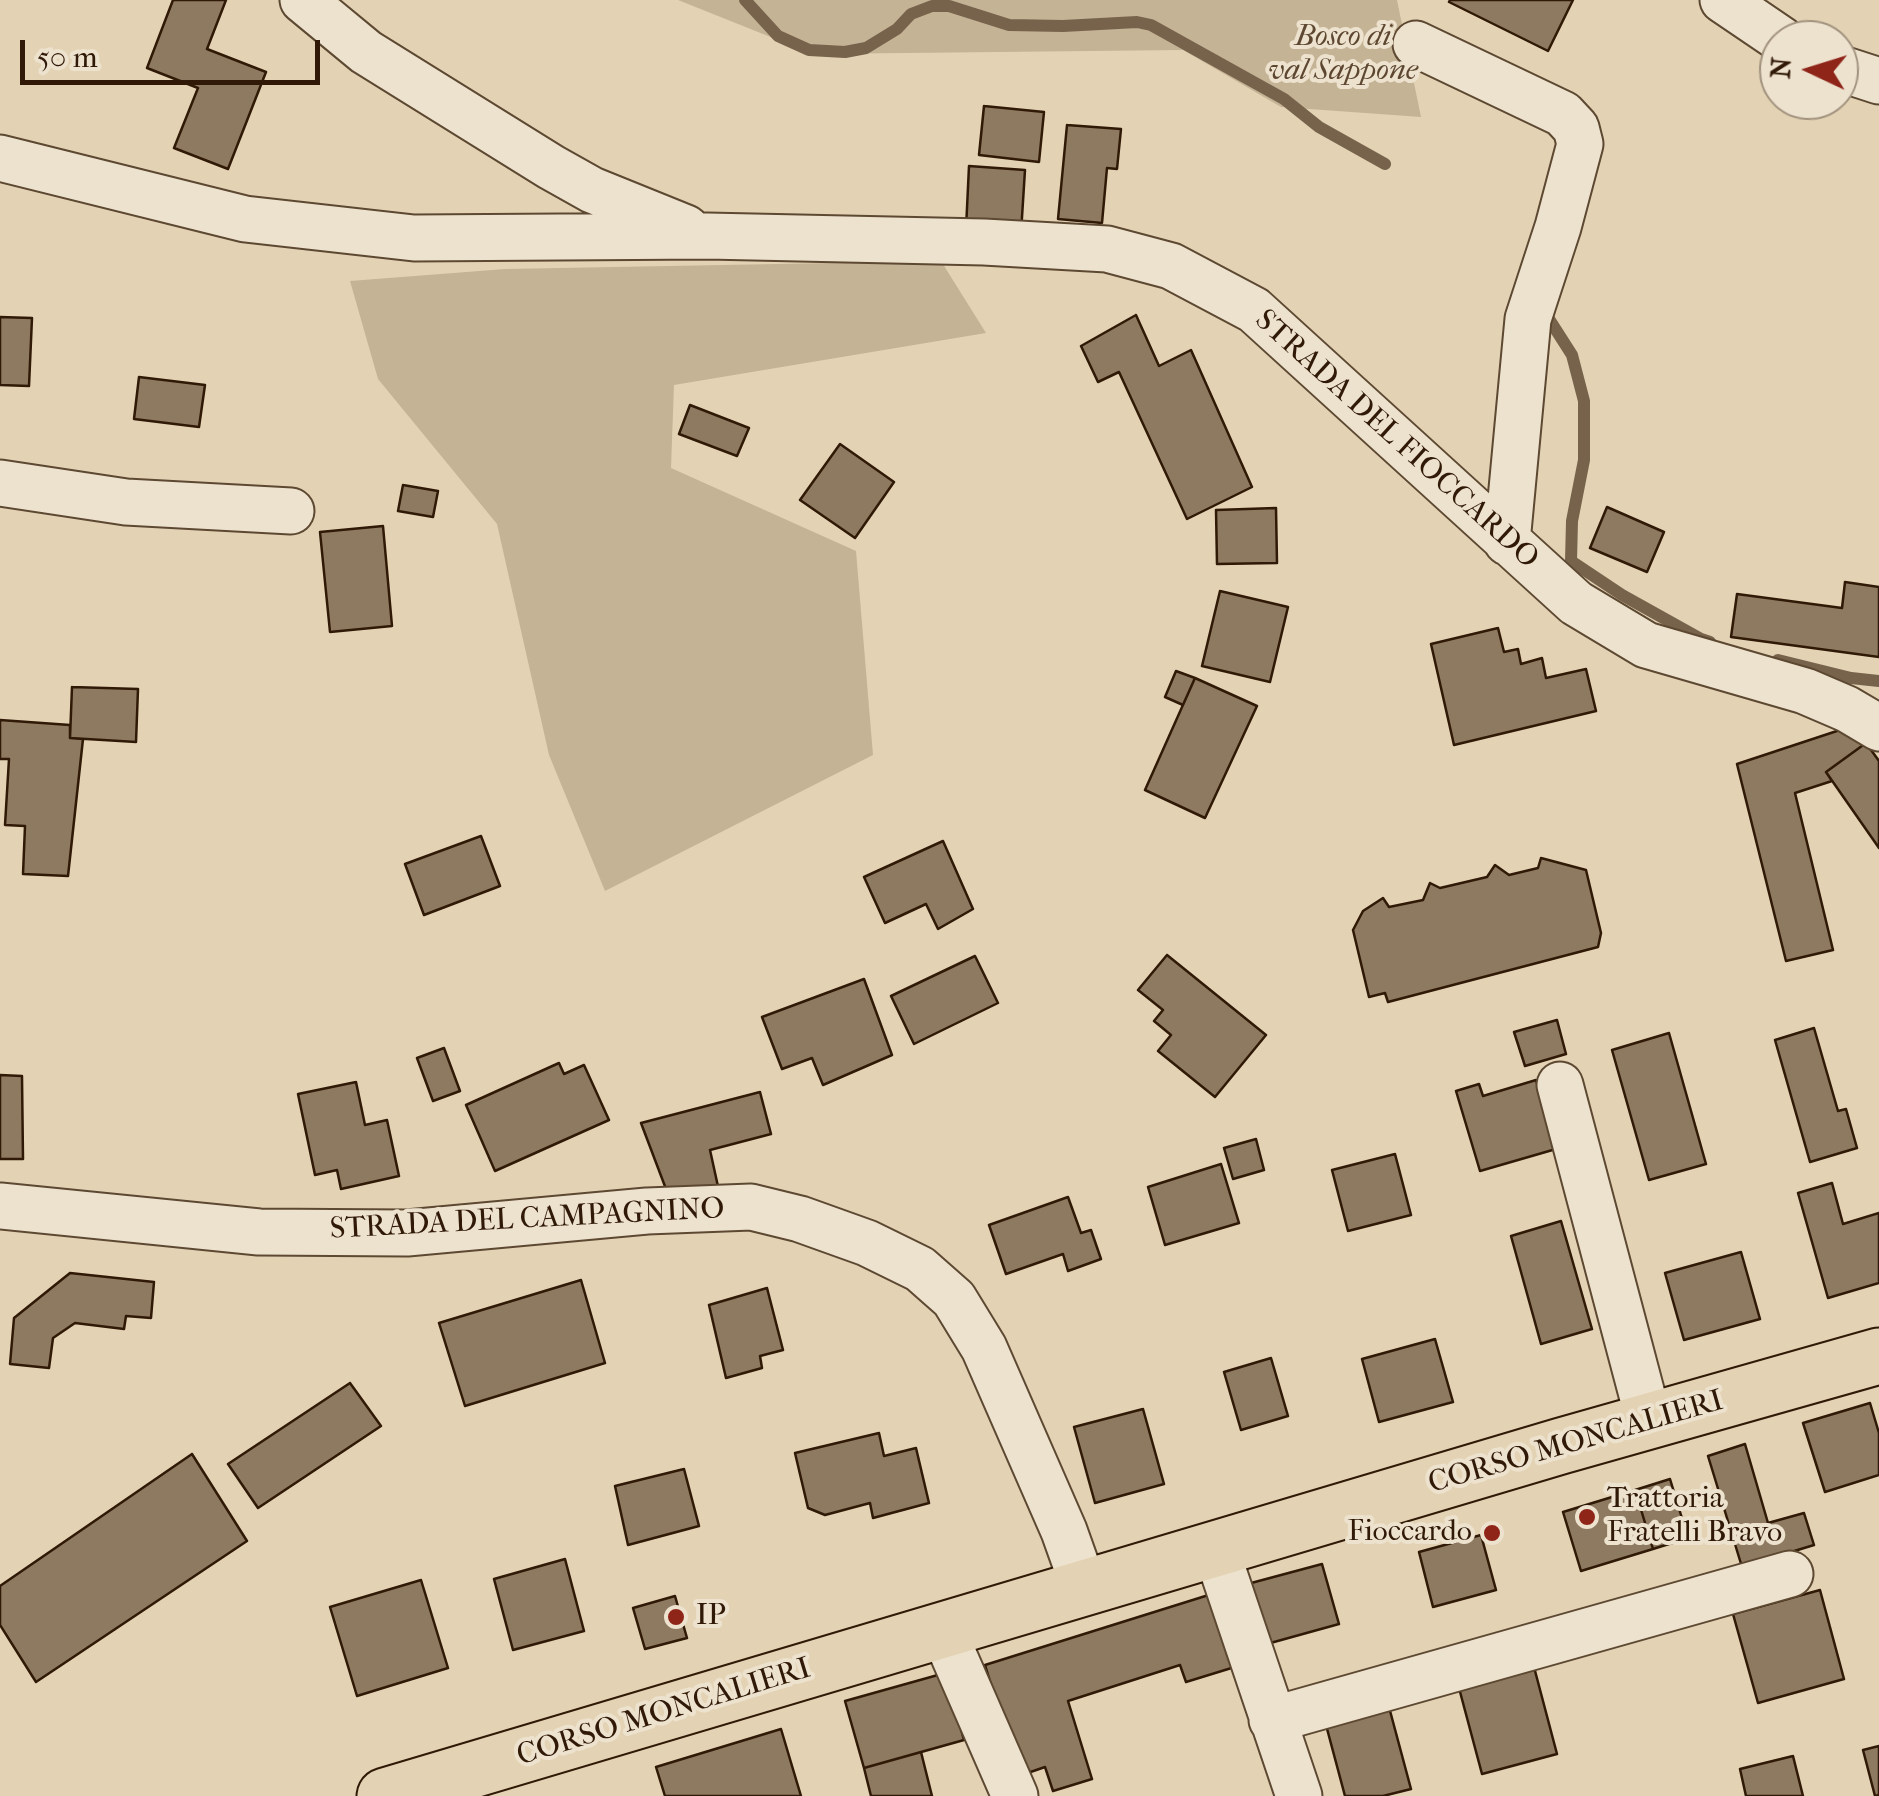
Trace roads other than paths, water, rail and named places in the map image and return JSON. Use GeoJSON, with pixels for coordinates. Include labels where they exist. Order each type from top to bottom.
{"type":"FeatureCollection","features":[{"type":"Feature","properties":{"kind":"main road","name":"CORSO MONCALIERI"},"geometry":{"type":"LineString","coordinates":[[385,1796],[1879,1356]]}},
{"type":"Feature","properties":{"kind":"street","name":"STRADA DEL FIOCCARDO"},"geometry":{"type":"LineString","coordinates":[[303,0],[366,52],[551,167],[592,190],[707,236]]}},
{"type":"Feature","properties":{"kind":"street"},"geometry":{"type":"LineString","coordinates":[[1723,0],[1759,24]]}},
{"type":"Feature","properties":{"kind":"street"},"geometry":{"type":"LineString","coordinates":[[1416,44],[1563,114],[1576,128],[1580,144],[1528,319],[1507,542]]}},
{"type":"Feature","properties":{"kind":"street","name":"STRADA DEL FIOCCARDO"},"geometry":{"type":"LineString","coordinates":[[0,158],[244,219],[414,238],[707,236],[984,242],[1107,249],[1171,266],[1254,310],[1576,602],[1646,645],[1805,690],[1879,728]]}},
{"type":"Feature","properties":{"kind":"street"},"geometry":{"type":"LineString","coordinates":[[0,483],[126,502],[291,511]]}},
{"type":"Feature","properties":{"kind":"street"},"geometry":{"type":"LineString","coordinates":[[1560,1086],[1649,1421]]}},
{"type":"Feature","properties":{"kind":"street","name":"STRADA DEL CAMPAGNINO"},"geometry":{"type":"LineString","coordinates":[[0,1206],[259,1232],[407,1233],[647,1210],[751,1207],[800,1219],[867,1243],[920,1269],[954,1299],[984,1348],[1064,1531],[1085,1590]]}},
{"type":"Feature","properties":{"kind":"street"},"geometry":{"type":"LineString","coordinates":[[1216,1550],[1299,1796]]}},
{"type":"Feature","properties":{"kind":"street"},"geometry":{"type":"LineString","coordinates":[[1272,1720],[1790,1574]]}},
{"type":"Feature","properties":{"kind":"street"},"geometry":{"type":"LineString","coordinates":[[943,1631],[1015,1796]]}},
{"type":"Feature","properties":{"kind":"waterway"},"geometry":{"type":"LineString","coordinates":[[745,0],[778,36],[809,50],[845,52],[866,48],[897,29],[911,14],[932,6],[949,6],[1009,25],[1151,25],[1284,99],[1319,127],[1385,164]]}},
{"type":"Feature","properties":{"kind":"waterway"},"geometry":{"type":"LineString","coordinates":[[1549,319],[1572,355],[1584,401],[1584,460],[1572,521],[1571,561],[1622,595],[1710,642]]}},
{"type":"Feature","properties":{"kind":"waterway"},"geometry":{"type":"LineString","coordinates":[[1778,660],[1879,681]]}},
{"type":"Feature","properties":{"kind":"place","name":"Trattoria Fratelli Bravo"},"geometry":{"type":"Point","coordinates":[1587,1517]}},
{"type":"Feature","properties":{"kind":"place","name":"Fioccardo"},"geometry":{"type":"Point","coordinates":[1492,1533]}},
{"type":"Feature","properties":{"kind":"place","name":"IP"},"geometry":{"type":"Point","coordinates":[676,1617]}},
{"type":"Feature","properties":{"kind":"park label","name":"Bosco di val Sappone"},"geometry":{"type":"Point","coordinates":[1343,55]}}]}
